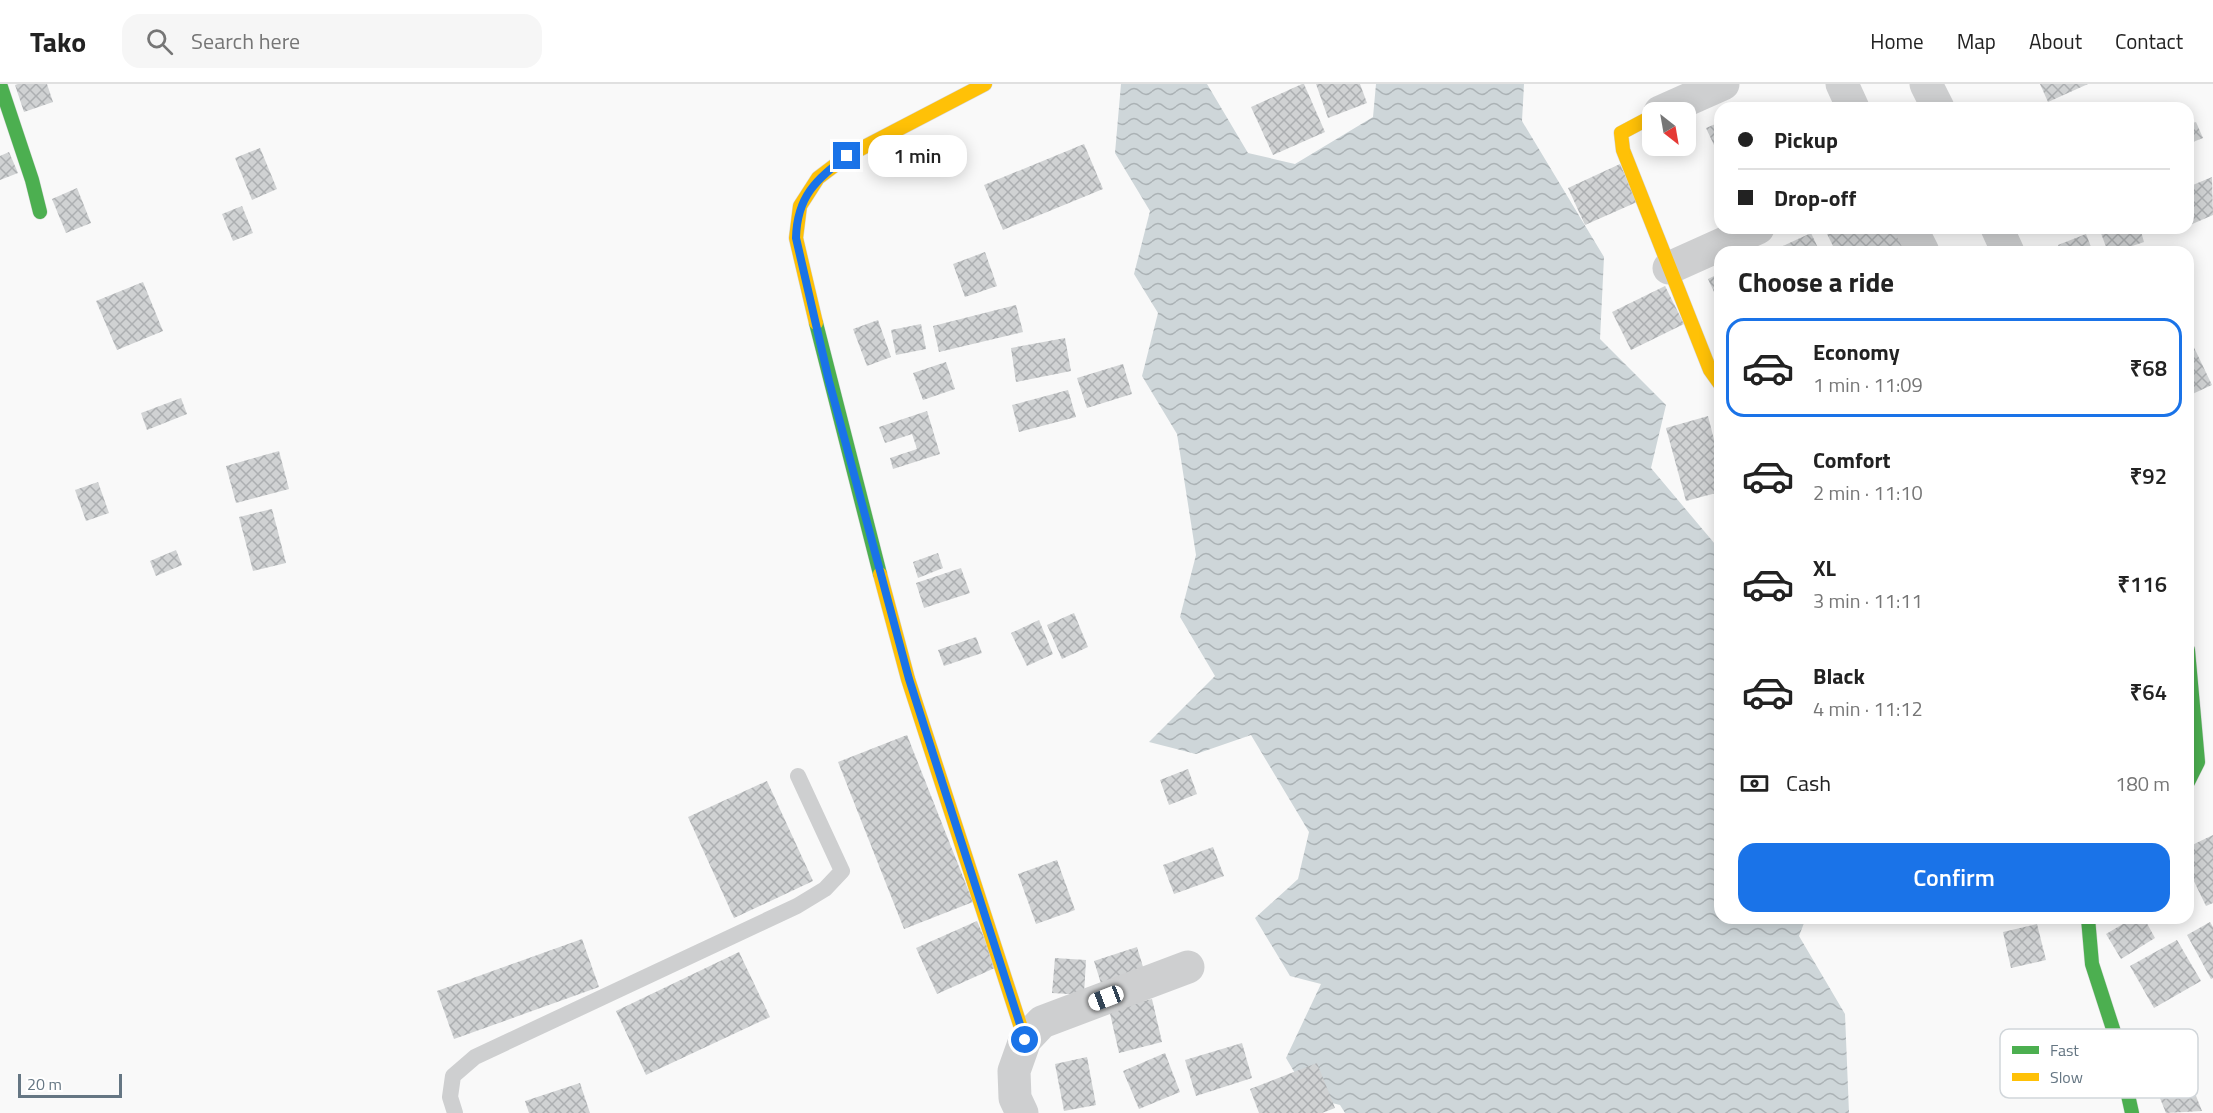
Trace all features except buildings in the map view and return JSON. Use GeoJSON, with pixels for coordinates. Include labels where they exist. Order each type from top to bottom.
{"type":"FeatureCollection","features":[{"type":"Feature","properties":{"kind":"street"},"geometry":{"type":"LineString","coordinates":[[0,84],[33,180],[40,212]]}},
{"type":"Feature","properties":{"kind":"street"},"geometry":{"type":"LineString","coordinates":[[985,84],[847,156],[818,178],[800,206],[796,238],[829,381],[909,679],[1025,1040]]}},
{"type":"Feature","properties":{"kind":"street"},"geometry":{"type":"LineString","coordinates":[[1682,102],[1723,84]]}},
{"type":"Feature","properties":{"kind":"street"},"geometry":{"type":"LineString","coordinates":[[1842,84],[1850,102]]}},
{"type":"Feature","properties":{"kind":"street"},"geometry":{"type":"LineString","coordinates":[[1926,84],[1935,102]]}},
{"type":"Feature","properties":{"kind":"street"},"geometry":{"type":"LineString","coordinates":[[1642,122],[1622,133],[1623,150],[1714,376]]}},
{"type":"Feature","properties":{"kind":"street"},"geometry":{"type":"LineString","coordinates":[[1718,246],[1745,234]]}},
{"type":"Feature","properties":{"kind":"street"},"geometry":{"type":"LineString","coordinates":[[1669,268],[1714,248]]}},
{"type":"Feature","properties":{"kind":"street"},"geometry":{"type":"LineString","coordinates":[[2194,701],[2200,767]]}},
{"type":"Feature","properties":{"kind":"street"},"geometry":{"type":"LineString","coordinates":[[2089,924],[2092,964],[2113,1029]]}},
{"type":"Feature","properties":{"kind":"street"},"geometry":{"type":"LineString","coordinates":[[1022,1113],[1015,1098],[1014,1071],[1025,1040],[1042,1022],[1188,967]]}},
{"type":"Feature","properties":{"kind":"street"},"geometry":{"type":"LineString","coordinates":[[2129,1098],[2132,1113]]}},
{"type":"Feature","properties":{"kind":"lane"},"geometry":{"type":"LineString","coordinates":[[455,1113],[450,1097],[453,1076],[475,1057],[786,911],[825,889],[842,871],[798,776]]}},
{"type":"Feature","properties":{"kind":"water"},"geometry":{"type":"Polygon","coordinates":[[[1121,84],[1207,84],[1248,153],[1295,164],[1373,117],[1376,84],[1524,84],[1522,121],[1604,257],[1600,339],[1666,405],[1651,468],[1714,543],[1714,924],[1804,924],[1799,936],[1845,1014],[1849,1113],[1345,1113],[1340,1105],[1309,1097],[1286,1058],[1321,984],[1290,976],[1255,918],[1298,879],[1309,832],[1251,735],[1196,754],[1149,742],[1215,676],[1180,617],[1196,555],[1177,434],[1142,376],[1158,313],[1134,274],[1150,211],[1115,153],[1121,84]]]}},
{"type":"Feature","properties":{"kind":"traffic: fast"},"geometry":{"type":"LineString","coordinates":[[0,84],[32,180],[40,212]]}},
{"type":"Feature","properties":{"kind":"traffic: fast"},"geometry":{"type":"LineString","coordinates":[[816,323],[880,574]]}},
{"type":"Feature","properties":{"kind":"traffic: fast"},"geometry":{"type":"LineString","coordinates":[[2194,717],[2198,762],[2194,770]]}},
{"type":"Feature","properties":{"kind":"traffic: fast"},"geometry":{"type":"LineString","coordinates":[[2089,924],[2092,964],[2113,1029]]}},
{"type":"Feature","properties":{"kind":"traffic: fast"},"geometry":{"type":"LineString","coordinates":[[2129,1098],[2132,1113]]}},
{"type":"Feature","properties":{"kind":"traffic: slow"},"geometry":{"type":"LineString","coordinates":[[816,323],[796,238],[800,206],[818,178],[847,156],[985,84]]}},
{"type":"Feature","properties":{"kind":"traffic: slow"},"geometry":{"type":"LineString","coordinates":[[1642,122],[1621,133],[1623,150],[1714,376]]}},
{"type":"Feature","properties":{"kind":"traffic: slow"},"geometry":{"type":"LineString","coordinates":[[880,574],[908,679],[1025,1040]]}},
{"type":"Feature","properties":{"kind":"route"},"geometry":{"type":"LineString","coordinates":[[847,156],[818,178],[800,206],[796,238],[829,381],[909,679],[1025,1040]]}}]}
